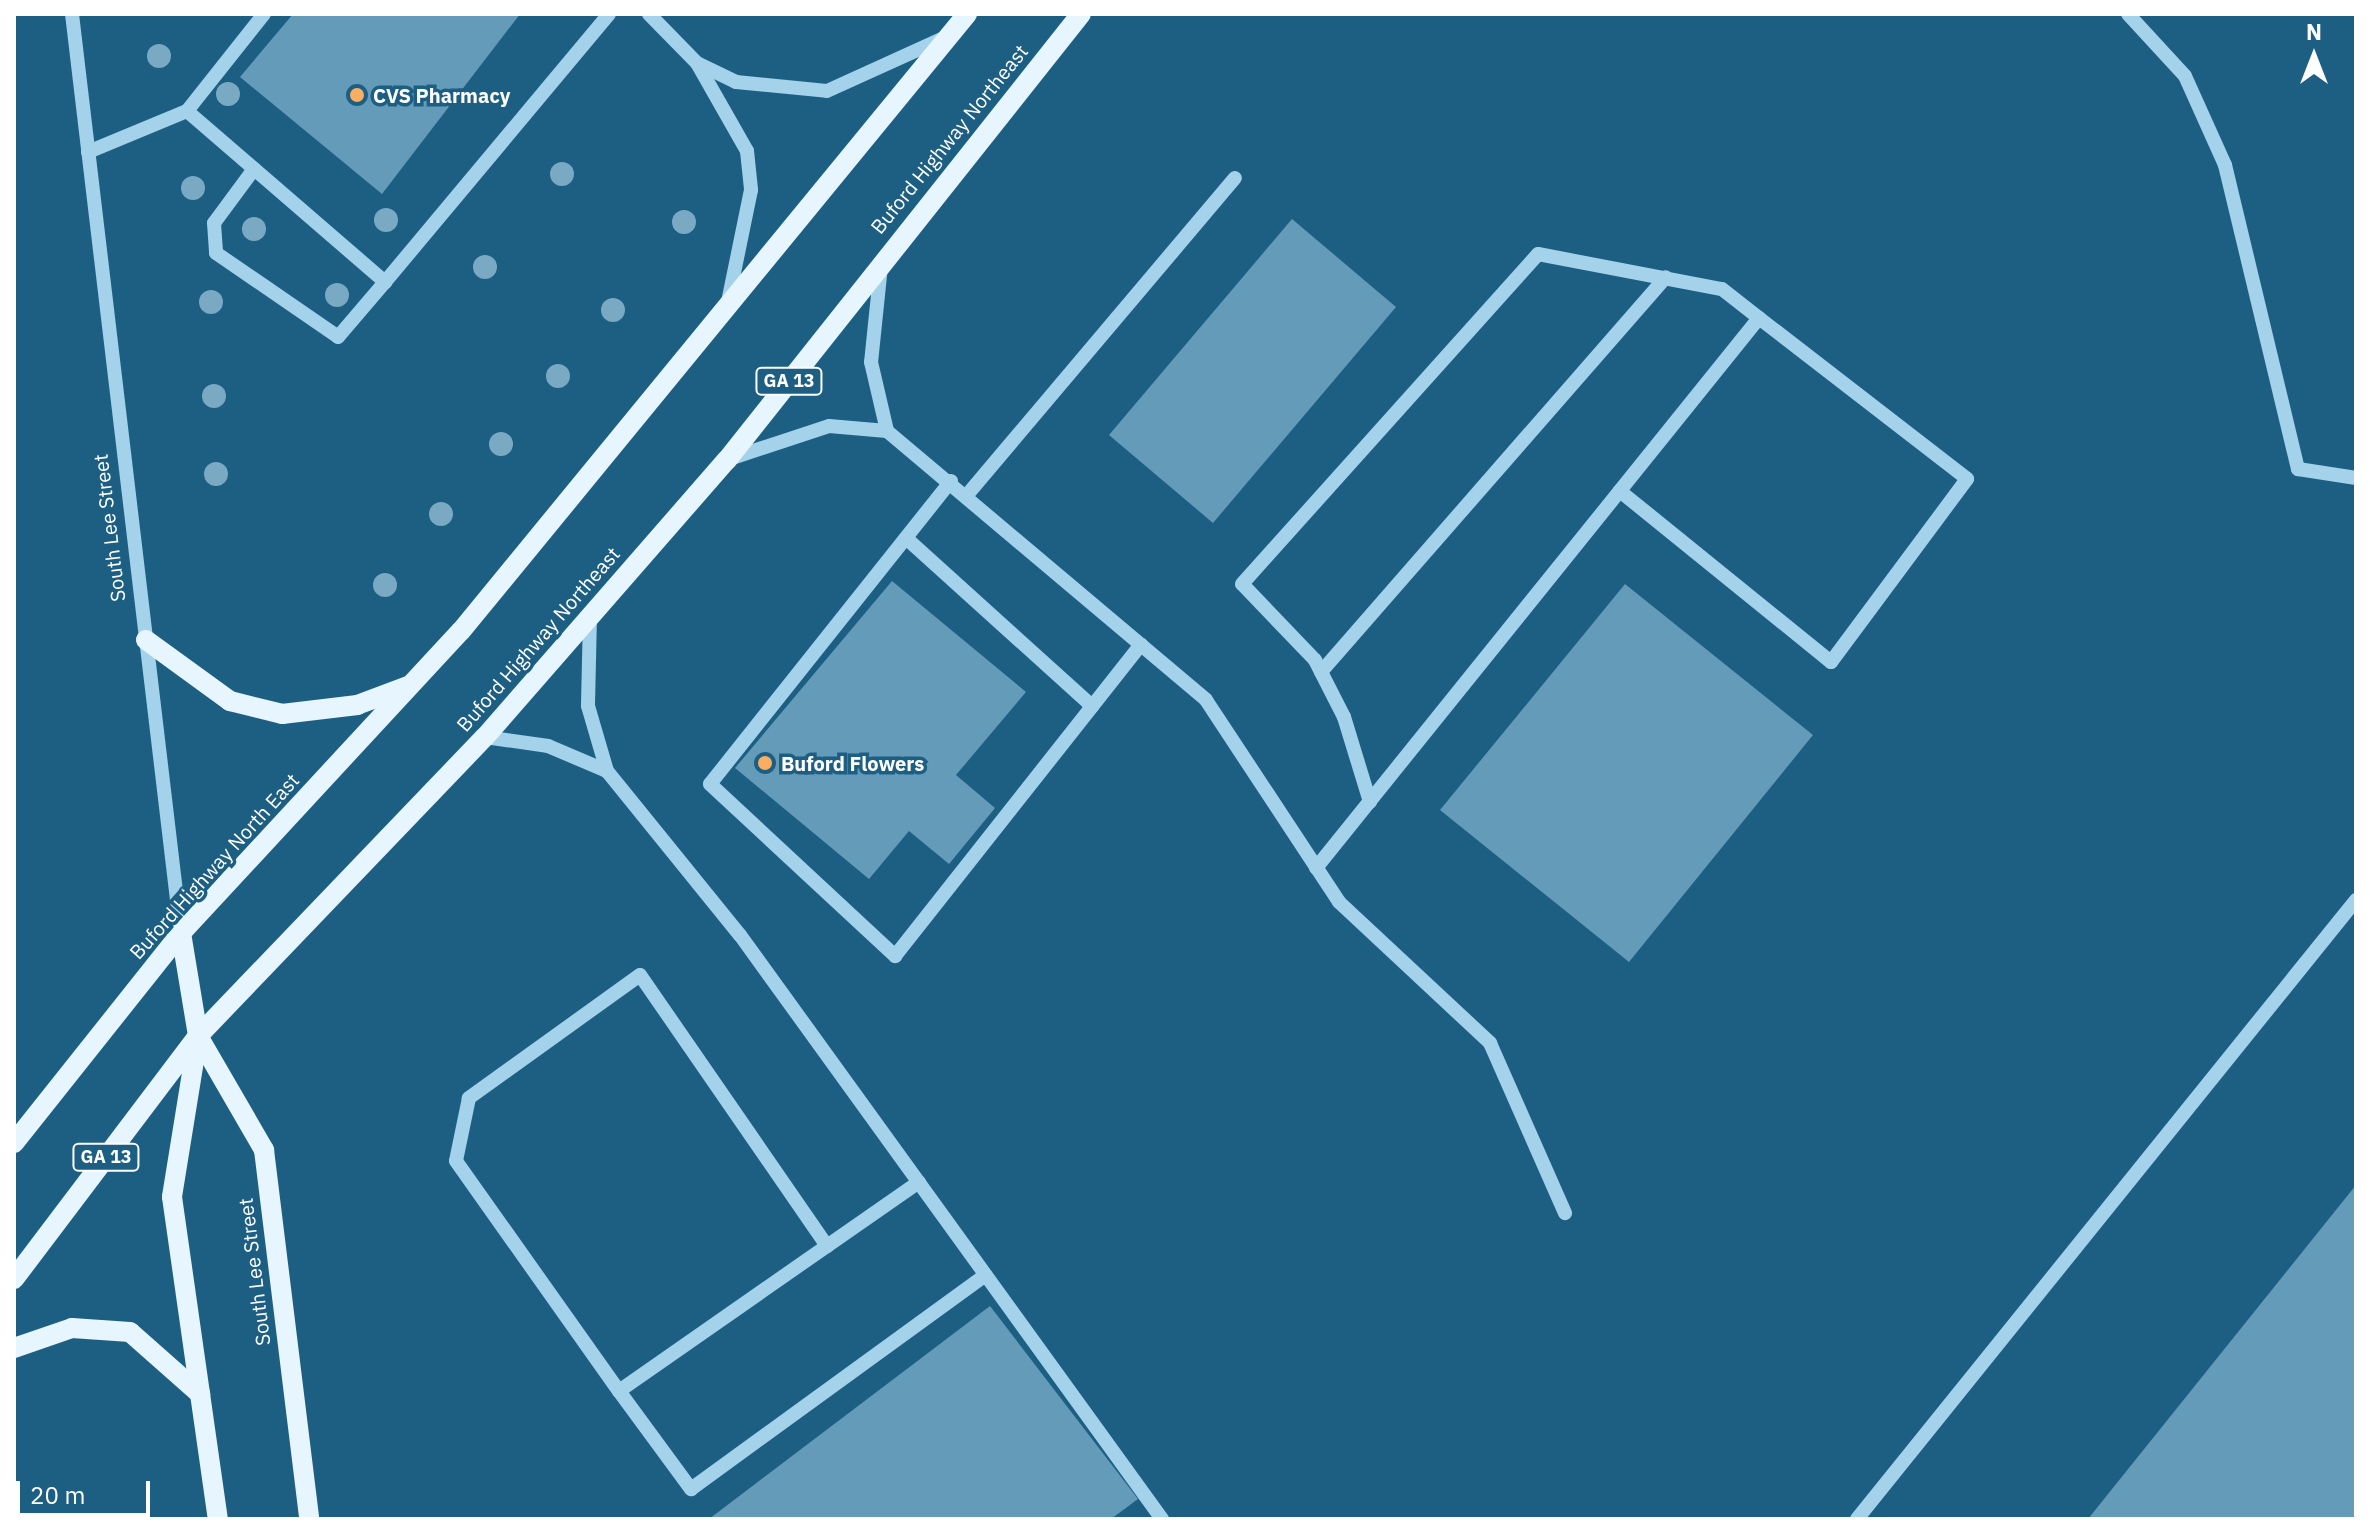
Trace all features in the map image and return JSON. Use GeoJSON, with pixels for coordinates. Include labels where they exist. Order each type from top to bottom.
{"type":"FeatureCollection","features":[{"type":"Feature","properties":{"kind":"main road"},"geometry":{"type":"LineString","coordinates":[[727,307],[967,14]]}},
{"type":"Feature","properties":{"kind":"main road","name":"Buford Highway Northeast"},"geometry":{"type":"LineString","coordinates":[[14,1279],[198,1036],[485,737],[727,460],[1081,14]]}},
{"type":"Feature","properties":{"kind":"main road","name":"Buford Highway North East"},"geometry":{"type":"LineString","coordinates":[[14,1143],[181,933],[461,631],[727,307]]}},
{"type":"Feature","properties":{"kind":"main road"},"geometry":{"type":"LineString","coordinates":[[146,640],[230,701],[282,714],[357,705],[411,685]]}},
{"type":"Feature","properties":{"kind":"main road","name":"South Lee Street"},"geometry":{"type":"LineString","coordinates":[[181,933],[198,1036],[172,1197],[218,1519]]}},
{"type":"Feature","properties":{"kind":"main road","name":"South Lee Street"},"geometry":{"type":"LineString","coordinates":[[198,1036],[264,1150],[309,1519]]}},
{"type":"Feature","properties":{"kind":"main road"},"geometry":{"type":"LineString","coordinates":[[14,1348],[72,1328],[130,1332],[200,1394]]}},
{"type":"Feature","properties":{"kind":"street","name":"South Lee Street"},"geometry":{"type":"LineString","coordinates":[[72,14],[181,933]]}},
{"type":"Feature","properties":{"kind":"street"},"geometry":{"type":"LineString","coordinates":[[88,152],[187,111],[264,14]]}},
{"type":"Feature","properties":{"kind":"street"},"geometry":{"type":"LineString","coordinates":[[254,169],[214,223],[216,253],[338,337],[609,14]]}},
{"type":"Feature","properties":{"kind":"street"},"geometry":{"type":"LineString","coordinates":[[649,14],[697,63],[747,151],[751,190],[727,307]]}},
{"type":"Feature","properties":{"kind":"street"},"geometry":{"type":"LineString","coordinates":[[2128,14],[2185,76],[2225,165],[2298,469],[2356,478]]}},
{"type":"Feature","properties":{"kind":"street"},"geometry":{"type":"LineString","coordinates":[[697,63],[736,82],[827,91],[950,35]]}},
{"type":"Feature","properties":{"kind":"street"},"geometry":{"type":"LineString","coordinates":[[187,111],[385,282]]}},
{"type":"Feature","properties":{"kind":"street"},"geometry":{"type":"LineString","coordinates":[[967,495],[1235,178]]}},
{"type":"Feature","properties":{"kind":"street"},"geometry":{"type":"LineString","coordinates":[[1370,802],[1344,717],[1321,672],[1242,584],[1538,254],[1722,289],[1967,479],[1831,662],[1620,491]]}},
{"type":"Feature","properties":{"kind":"street"},"geometry":{"type":"LineString","coordinates":[[882,262],[871,362],[887,431]]}},
{"type":"Feature","properties":{"kind":"street"},"geometry":{"type":"LineString","coordinates":[[1321,672],[1666,277]]}},
{"type":"Feature","properties":{"kind":"street"},"geometry":{"type":"LineString","coordinates":[[1316,868],[1759,318]]}},
{"type":"Feature","properties":{"kind":"street"},"geometry":{"type":"LineString","coordinates":[[727,460],[829,426],[887,431],[951,481],[1206,700],[1339,902],[1490,1043],[1565,1213]]}},
{"type":"Feature","properties":{"kind":"street"},"geometry":{"type":"LineString","coordinates":[[951,481],[710,784],[895,956],[1141,644]]}},
{"type":"Feature","properties":{"kind":"street"},"geometry":{"type":"LineString","coordinates":[[906,538],[1092,706]]}},
{"type":"Feature","properties":{"kind":"street"},"geometry":{"type":"LineString","coordinates":[[590,616],[588,706],[607,771],[740,935],[1162,1519]]}},
{"type":"Feature","properties":{"kind":"street"},"geometry":{"type":"LineString","coordinates":[[485,737],[548,746],[607,771]]}},
{"type":"Feature","properties":{"kind":"street"},"geometry":{"type":"LineString","coordinates":[[1857,1519],[2356,900]]}},
{"type":"Feature","properties":{"kind":"street"},"geometry":{"type":"LineString","coordinates":[[827,1246],[640,975],[469,1098],[456,1161],[691,1489],[986,1275]]}},
{"type":"Feature","properties":{"kind":"street"},"geometry":{"type":"LineString","coordinates":[[619,1391],[919,1182]]}},
{"type":"Feature","properties":{"kind":"building","name":"CVS Pharmacy"},"geometry":{"type":"Polygon","coordinates":[[[293,14],[520,14],[382,194],[240,77],[293,14]]]}},
{"type":"Feature","properties":{"kind":"building"},"geometry":{"type":"Polygon","coordinates":[[[1292,219],[1396,307],[1213,523],[1109,435],[1292,219]]]}},
{"type":"Feature","properties":{"kind":"building"},"geometry":{"type":"Polygon","coordinates":[[[892,581],[1026,692],[956,775],[995,808],[949,864],[909,831],[869,879],[735,768],[892,581]]]}},
{"type":"Feature","properties":{"kind":"building"},"geometry":{"type":"Polygon","coordinates":[[[1625,584],[1813,735],[1629,962],[1440,810],[1625,584]]]}},
{"type":"Feature","properties":{"kind":"building"},"geometry":{"type":"Polygon","coordinates":[[[2356,1185],[2356,1519],[2088,1519],[2356,1185]]]}},
{"type":"Feature","properties":{"kind":"building"},"geometry":{"type":"Polygon","coordinates":[[[990,1306],[1138,1499],[1111,1519],[709,1519],[990,1306]]]}},
{"type":"Feature","properties":{"kind":"place","name":"CVS Pharmacy"},"geometry":{"type":"Point","coordinates":[357,95]}},
{"type":"Feature","properties":{"kind":"place","name":"Buford Flowers"},"geometry":{"type":"Point","coordinates":[765,763]}}]}
